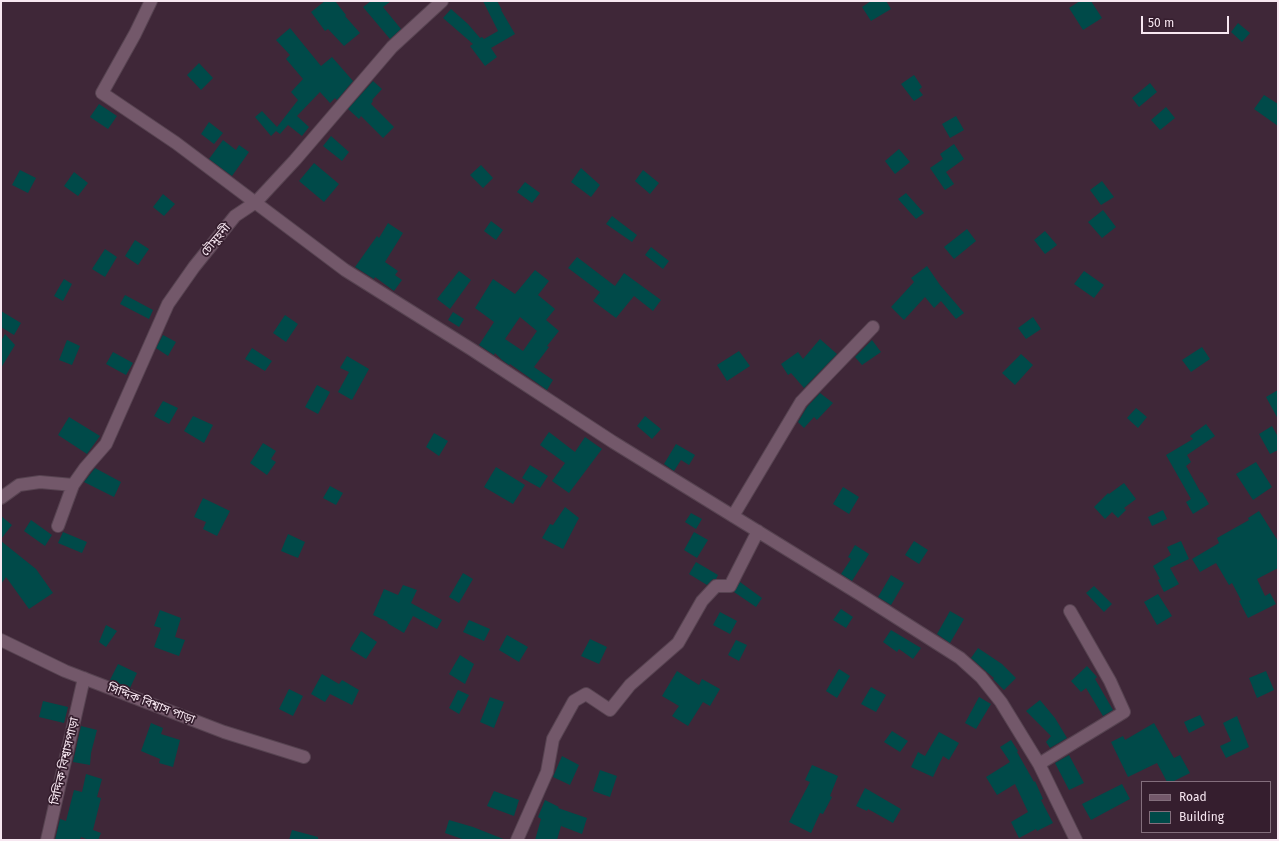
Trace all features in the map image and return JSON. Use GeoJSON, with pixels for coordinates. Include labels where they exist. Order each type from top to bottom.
{"type":"FeatureCollection","features":[{"type":"Feature","properties":{"kind":"street"},"geometry":{"type":"LineString","coordinates":[[151,1],[135,34],[102,93],[176,143],[345,270],[471,349],[613,442],[960,658],[981,677],[1001,702],[1039,764],[1076,840]]}},
{"type":"Feature","properties":{"kind":"street","name":"চৌমুহনী"},"geometry":{"type":"LineString","coordinates":[[58,526],[74,485],[85,468],[106,444],[168,304],[194,267],[235,216],[256,202],[295,160],[392,47],[442,1]]}},
{"type":"Feature","properties":{"kind":"street"},"geometry":{"type":"LineString","coordinates":[[733,516],[801,402],[873,327]]}},
{"type":"Feature","properties":{"kind":"street"},"geometry":{"type":"LineString","coordinates":[[1,498],[19,485],[40,482],[74,485]]}},
{"type":"Feature","properties":{"kind":"street"},"geometry":{"type":"LineString","coordinates":[[517,840],[547,772],[553,739],[574,701],[586,694],[610,710],[630,685],[678,643],[702,601],[716,586],[730,586],[758,531]]}},
{"type":"Feature","properties":{"kind":"street"},"geometry":{"type":"LineString","coordinates":[[1039,764],[1124,712],[1110,681],[1070,612]]}},
{"type":"Feature","properties":{"kind":"street","name":"সিদ্দিক বিশ্বাস পাড়া"},"geometry":{"type":"LineString","coordinates":[[1,640],[84,680],[224,732],[304,757]]}},
{"type":"Feature","properties":{"kind":"street","name":"সিদ্দিক বিশ্বাসপাড়া"},"geometry":{"type":"LineString","coordinates":[[47,840],[84,680]]}},
{"type":"Feature","properties":{"kind":"building"},"geometry":{"type":"Polygon","coordinates":[[[325,1],[335,1],[346,15],[345,16],[360,33],[344,46],[328,29],[325,31],[311,12],[325,1]]]}},
{"type":"Feature","properties":{"kind":"building"},"geometry":{"type":"Polygon","coordinates":[[[371,1],[391,1],[383,7],[401,29],[390,39],[363,7],[371,1]]]}},
{"type":"Feature","properties":{"kind":"building"},"geometry":{"type":"Polygon","coordinates":[[[483,1],[497,1],[515,34],[491,48],[497,57],[485,66],[470,46],[473,44],[443,18],[451,9],[468,24],[480,38],[482,37],[484,39],[498,31],[483,1]]]}},
{"type":"Feature","properties":{"kind":"building"},"geometry":{"type":"Polygon","coordinates":[[[871,1],[886,1],[891,9],[871,21],[862,7],[871,1]]]}},
{"type":"Feature","properties":{"kind":"building"},"geometry":{"type":"Polygon","coordinates":[[[1080,1],[1091,1],[1102,18],[1083,30],[1069,8],[1080,1]]]}},
{"type":"Feature","properties":{"kind":"building"},"geometry":{"type":"Polygon","coordinates":[[[1238,23],[1250,33],[1242,42],[1231,32],[1238,23]]]}},
{"type":"Feature","properties":{"kind":"building"},"geometry":{"type":"Polygon","coordinates":[[[290,28],[321,66],[332,57],[353,81],[337,100],[335,98],[330,103],[320,92],[297,116],[309,127],[302,136],[288,125],[280,134],[276,131],[271,136],[255,117],[262,111],[277,127],[298,100],[291,92],[303,79],[286,59],[290,55],[276,40],[290,28]]]}},
{"type":"Feature","properties":{"kind":"building"},"geometry":{"type":"Polygon","coordinates":[[[199,63],[213,78],[201,90],[187,75],[199,63]]]}},
{"type":"Feature","properties":{"kind":"building"},"geometry":{"type":"Polygon","coordinates":[[[914,75],[922,87],[919,90],[923,95],[914,101],[901,84],[914,75]]]}},
{"type":"Feature","properties":{"kind":"building"},"geometry":{"type":"Polygon","coordinates":[[[373,81],[382,89],[372,100],[373,101],[371,104],[394,127],[383,138],[361,116],[359,119],[348,109],[373,81]]]}},
{"type":"Feature","properties":{"kind":"building"},"geometry":{"type":"Polygon","coordinates":[[[1150,83],[1157,92],[1139,107],[1132,98],[1150,83]]]}},
{"type":"Feature","properties":{"kind":"building"},"geometry":{"type":"Polygon","coordinates":[[[1264,95],[1278,104],[1278,126],[1254,109],[1264,95]]]}},
{"type":"Feature","properties":{"kind":"building"},"geometry":{"type":"Polygon","coordinates":[[[99,104],[117,116],[108,129],[90,117],[99,104]]]}},
{"type":"Feature","properties":{"kind":"building"},"geometry":{"type":"Polygon","coordinates":[[[1166,107],[1175,118],[1160,130],[1151,120],[1166,107]]]}},
{"type":"Feature","properties":{"kind":"building"},"geometry":{"type":"Polygon","coordinates":[[[956,116],[964,130],[950,138],[942,124],[956,116]]]}},
{"type":"Feature","properties":{"kind":"building"},"geometry":{"type":"Polygon","coordinates":[[[209,122],[223,133],[214,144],[201,134],[209,122]]]}},
{"type":"Feature","properties":{"kind":"building"},"geometry":{"type":"Polygon","coordinates":[[[331,136],[349,152],[342,161],[323,146],[331,136]]]}},
{"type":"Feature","properties":{"kind":"building"},"geometry":{"type":"Polygon","coordinates":[[[223,140],[236,150],[239,145],[249,152],[232,176],[209,159],[223,140]]]}},
{"type":"Feature","properties":{"kind":"building"},"geometry":{"type":"Polygon","coordinates":[[[954,144],[964,159],[946,172],[954,184],[945,190],[930,168],[943,159],[940,154],[954,144]]]}},
{"type":"Feature","properties":{"kind":"building"},"geometry":{"type":"Polygon","coordinates":[[[899,149],[910,162],[895,174],[885,161],[899,149]]]}},
{"type":"Feature","properties":{"kind":"building"},"geometry":{"type":"Polygon","coordinates":[[[314,163],[339,184],[324,202],[299,181],[314,163]]]}},
{"type":"Feature","properties":{"kind":"building"},"geometry":{"type":"Polygon","coordinates":[[[481,165],[493,178],[483,188],[470,175],[481,165]]]}},
{"type":"Feature","properties":{"kind":"building"},"geometry":{"type":"Polygon","coordinates":[[[581,168],[600,185],[591,197],[571,182],[581,168]]]}},
{"type":"Feature","properties":{"kind":"building"},"geometry":{"type":"Polygon","coordinates":[[[20,170],[36,178],[28,193],[12,185],[20,170]]]}},
{"type":"Feature","properties":{"kind":"building"},"geometry":{"type":"Polygon","coordinates":[[[643,170],[659,183],[650,194],[635,181],[643,170]]]}},
{"type":"Feature","properties":{"kind":"building"},"geometry":{"type":"Polygon","coordinates":[[[74,172],[88,183],[78,196],[64,186],[74,172]]]}},
{"type":"Feature","properties":{"kind":"building"},"geometry":{"type":"Polygon","coordinates":[[[1102,181],[1114,197],[1101,205],[1090,190],[1102,181]]]}},
{"type":"Feature","properties":{"kind":"building"},"geometry":{"type":"Polygon","coordinates":[[[525,182],[540,193],[532,203],[517,192],[525,182]]]}},
{"type":"Feature","properties":{"kind":"building"},"geometry":{"type":"Polygon","coordinates":[[[906,193],[924,213],[916,219],[898,199],[906,193]]]}},
{"type":"Feature","properties":{"kind":"building"},"geometry":{"type":"Polygon","coordinates":[[[163,194],[175,204],[164,216],[153,207],[163,194]]]}},
{"type":"Feature","properties":{"kind":"building"},"geometry":{"type":"Polygon","coordinates":[[[1103,210],[1116,227],[1102,238],[1088,222],[1103,210]]]}},
{"type":"Feature","properties":{"kind":"building"},"geometry":{"type":"Polygon","coordinates":[[[612,216],[637,235],[632,242],[606,224],[612,216]]]}},
{"type":"Feature","properties":{"kind":"building"},"geometry":{"type":"Polygon","coordinates":[[[491,221],[503,230],[496,240],[484,231],[491,221]]]}},
{"type":"Feature","properties":{"kind":"building"},"geometry":{"type":"Polygon","coordinates":[[[388,223],[403,233],[385,262],[398,271],[395,275],[402,280],[394,291],[375,277],[374,279],[355,267],[377,236],[379,238],[388,223]]]}},
{"type":"Feature","properties":{"kind":"building"},"geometry":{"type":"Polygon","coordinates":[[[967,229],[976,241],[954,259],[944,247],[967,229]]]}},
{"type":"Feature","properties":{"kind":"building"},"geometry":{"type":"Polygon","coordinates":[[[1045,231],[1057,245],[1045,254],[1034,240],[1045,231]]]}},
{"type":"Feature","properties":{"kind":"building"},"geometry":{"type":"Polygon","coordinates":[[[135,240],[149,249],[138,265],[125,256],[135,240]]]}},
{"type":"Feature","properties":{"kind":"building"},"geometry":{"type":"Polygon","coordinates":[[[651,247],[669,261],[663,269],[645,255],[651,247]]]}},
{"type":"Feature","properties":{"kind":"building"},"geometry":{"type":"Polygon","coordinates":[[[105,249],[117,257],[105,277],[92,269],[105,249]]]}},
{"type":"Feature","properties":{"kind":"building"},"geometry":{"type":"Polygon","coordinates":[[[577,257],[615,286],[624,273],[661,300],[653,311],[634,296],[616,318],[593,301],[600,292],[568,268],[577,257]]]}},
{"type":"Feature","properties":{"kind":"building"},"geometry":{"type":"Polygon","coordinates":[[[927,266],[940,285],[964,313],[956,319],[941,301],[934,308],[925,297],[904,320],[891,307],[914,282],[911,278],[927,266]]]}},
{"type":"Feature","properties":{"kind":"building"},"geometry":{"type":"Polygon","coordinates":[[[535,270],[549,281],[538,295],[555,309],[546,320],[559,331],[547,346],[549,347],[534,367],[553,380],[547,390],[510,364],[509,365],[495,353],[494,355],[479,345],[494,322],[475,308],[493,279],[515,294],[535,270]],[[520,317],[505,339],[523,351],[537,331],[520,317]]]}},
{"type":"Feature","properties":{"kind":"building"},"geometry":{"type":"Polygon","coordinates":[[[459,271],[471,280],[450,309],[437,299],[459,271]]]}},
{"type":"Feature","properties":{"kind":"building"},"geometry":{"type":"Polygon","coordinates":[[[1084,271],[1104,285],[1094,298],[1074,284],[1084,271]]]}},
{"type":"Feature","properties":{"kind":"building"},"geometry":{"type":"Polygon","coordinates":[[[64,279],[72,284],[63,301],[54,296],[64,279]]]}},
{"type":"Feature","properties":{"kind":"building"},"geometry":{"type":"Polygon","coordinates":[[[125,295],[153,310],[149,319],[120,304],[125,295]]]}},
{"type":"Feature","properties":{"kind":"building"},"geometry":{"type":"Polygon","coordinates":[[[1,311],[21,323],[14,335],[1,327],[1,311]]]}},
{"type":"Feature","properties":{"kind":"building"},"geometry":{"type":"Polygon","coordinates":[[[453,312],[464,319],[459,327],[448,320],[453,312]]]}},
{"type":"Feature","properties":{"kind":"building"},"geometry":{"type":"Polygon","coordinates":[[[285,315],[298,324],[286,342],[273,333],[285,315]]]}},
{"type":"Feature","properties":{"kind":"building"},"geometry":{"type":"Polygon","coordinates":[[[1033,317],[1041,329],[1026,339],[1018,328],[1033,317]]]}},
{"type":"Feature","properties":{"kind":"building"},"geometry":{"type":"Polygon","coordinates":[[[5,334],[15,345],[1,368],[1,341],[5,334]]]}},
{"type":"Feature","properties":{"kind":"building"},"geometry":{"type":"Polygon","coordinates":[[[163,335],[176,342],[168,356],[156,348],[163,335]]]}},
{"type":"Feature","properties":{"kind":"building"},"geometry":{"type":"Polygon","coordinates":[[[820,339],[837,354],[804,388],[791,373],[788,375],[781,364],[798,352],[803,359],[820,339]]]}},
{"type":"Feature","properties":{"kind":"building"},"geometry":{"type":"Polygon","coordinates":[[[67,340],[80,346],[72,365],[59,360],[67,340]]]}},
{"type":"Feature","properties":{"kind":"building"},"geometry":{"type":"Polygon","coordinates":[[[872,340],[881,352],[862,365],[855,357],[872,340]]]}},
{"type":"Feature","properties":{"kind":"building"},"geometry":{"type":"Polygon","coordinates":[[[1202,347],[1210,359],[1191,372],[1182,360],[1202,347]]]}},
{"type":"Feature","properties":{"kind":"building"},"geometry":{"type":"Polygon","coordinates":[[[252,348],[272,361],[265,371],[245,359],[252,348]]]}},
{"type":"Feature","properties":{"kind":"building"},"geometry":{"type":"Polygon","coordinates":[[[739,351],[750,366],[727,381],[717,365],[739,351]]]}},
{"type":"Feature","properties":{"kind":"building"},"geometry":{"type":"Polygon","coordinates":[[[113,352],[133,363],[126,375],[106,364],[113,352]]]}},
{"type":"Feature","properties":{"kind":"building"},"geometry":{"type":"Polygon","coordinates":[[[1021,354],[1033,365],[1015,385],[1002,373],[1021,354]]]}},
{"type":"Feature","properties":{"kind":"building"},"geometry":{"type":"Polygon","coordinates":[[[347,356],[369,369],[352,400],[338,392],[349,372],[340,368],[347,356]]]}},
{"type":"Feature","properties":{"kind":"building"},"geometry":{"type":"Polygon","coordinates":[[[317,385],[330,392],[318,414],[305,407],[317,385]]]}},
{"type":"Feature","properties":{"kind":"building"},"geometry":{"type":"Polygon","coordinates":[[[1278,390],[1278,419],[1266,397],[1278,390]]]}},
{"type":"Feature","properties":{"kind":"building"},"geometry":{"type":"Polygon","coordinates":[[[820,393],[833,403],[817,420],[814,417],[804,428],[798,422],[807,407],[820,393]]]}},
{"type":"Feature","properties":{"kind":"building"},"geometry":{"type":"Polygon","coordinates":[[[163,401],[178,408],[169,424],[154,416],[163,401]]]}},
{"type":"Feature","properties":{"kind":"building"},"geometry":{"type":"Polygon","coordinates":[[[1136,408],[1147,417],[1138,428],[1127,418],[1136,408]]]}},
{"type":"Feature","properties":{"kind":"building"},"geometry":{"type":"Polygon","coordinates":[[[193,416],[213,425],[204,443],[184,431],[193,416]]]}},
{"type":"Feature","properties":{"kind":"building"},"geometry":{"type":"Polygon","coordinates":[[[645,416],[661,429],[652,439],[637,426],[645,416]]]}},
{"type":"Feature","properties":{"kind":"building"},"geometry":{"type":"Polygon","coordinates":[[[69,417],[100,436],[87,454],[58,435],[69,417]]]}},
{"type":"Feature","properties":{"kind":"building"},"geometry":{"type":"Polygon","coordinates":[[[1206,424],[1215,436],[1187,455],[1191,462],[1186,466],[1209,504],[1193,514],[1186,502],[1191,499],[1166,455],[1193,439],[1190,436],[1206,424]]]}},
{"type":"Feature","properties":{"kind":"building"},"geometry":{"type":"Polygon","coordinates":[[[1272,426],[1278,437],[1278,450],[1270,454],[1259,434],[1272,426]]]}},
{"type":"Feature","properties":{"kind":"building"},"geometry":{"type":"Polygon","coordinates":[[[549,432],[575,452],[585,437],[602,449],[569,493],[552,481],[565,463],[540,445],[549,432]]]}},
{"type":"Feature","properties":{"kind":"building"},"geometry":{"type":"Polygon","coordinates":[[[434,433],[448,441],[439,456],[426,447],[434,433]]]}},
{"type":"Feature","properties":{"kind":"building"},"geometry":{"type":"Polygon","coordinates":[[[263,443],[276,451],[271,459],[276,462],[267,475],[250,463],[263,443]]]}},
{"type":"Feature","properties":{"kind":"building"},"geometry":{"type":"Polygon","coordinates":[[[676,444],[695,455],[689,465],[681,460],[674,471],[664,464],[676,444]]]}},
{"type":"Feature","properties":{"kind":"building"},"geometry":{"type":"Polygon","coordinates":[[[1256,462],[1272,487],[1253,500],[1236,474],[1256,462]]]}},
{"type":"Feature","properties":{"kind":"building"},"geometry":{"type":"Polygon","coordinates":[[[530,465],[548,476],[540,488],[522,478],[530,465]]]}},
{"type":"Feature","properties":{"kind":"building"},"geometry":{"type":"Polygon","coordinates":[[[496,467],[525,485],[513,504],[484,487],[496,467]]]}},
{"type":"Feature","properties":{"kind":"building"},"geometry":{"type":"Polygon","coordinates":[[[95,468],[121,482],[114,497],[84,482],[95,468]]]}},
{"type":"Feature","properties":{"kind":"building"},"geometry":{"type":"Polygon","coordinates":[[[1124,483],[1136,499],[1124,508],[1126,510],[1118,518],[1112,512],[1105,519],[1094,507],[1108,493],[1109,494],[1124,483]]]}},
{"type":"Feature","properties":{"kind":"building"},"geometry":{"type":"Polygon","coordinates":[[[330,486],[343,493],[336,505],[323,498],[330,486]]]}},
{"type":"Feature","properties":{"kind":"building"},"geometry":{"type":"Polygon","coordinates":[[[843,487],[859,497],[849,514],[833,504],[843,487]]]}},
{"type":"Feature","properties":{"kind":"building"},"geometry":{"type":"Polygon","coordinates":[[[203,498],[230,511],[217,536],[203,529],[206,522],[194,517],[203,498]]]}},
{"type":"Feature","properties":{"kind":"building"},"geometry":{"type":"Polygon","coordinates":[[[565,507],[579,518],[563,549],[542,538],[550,524],[553,525],[565,507]]]}},
{"type":"Feature","properties":{"kind":"building"},"geometry":{"type":"Polygon","coordinates":[[[1163,510],[1167,519],[1152,526],[1148,517],[1163,510]]]}},
{"type":"Feature","properties":{"kind":"building"},"geometry":{"type":"Polygon","coordinates":[[[1259,511],[1278,541],[1278,568],[1257,579],[1265,596],[1270,593],[1276,604],[1248,618],[1232,583],[1229,585],[1216,563],[1200,572],[1192,559],[1219,543],[1217,538],[1249,520],[1248,518],[1259,511]]]}},
{"type":"Feature","properties":{"kind":"building"},"geometry":{"type":"Polygon","coordinates":[[[691,513],[702,519],[696,529],[685,522],[691,513]]]}},
{"type":"Feature","properties":{"kind":"building"},"geometry":{"type":"Polygon","coordinates":[[[1,516],[12,525],[1,539],[1,516]]]}},
{"type":"Feature","properties":{"kind":"building"},"geometry":{"type":"Polygon","coordinates":[[[31,520],[52,535],[45,546],[24,531],[31,520]]]}},
{"type":"Feature","properties":{"kind":"building"},"geometry":{"type":"Polygon","coordinates":[[[63,532],[87,542],[82,553],[58,543],[63,532]]]}},
{"type":"Feature","properties":{"kind":"building"},"geometry":{"type":"Polygon","coordinates":[[[694,532],[708,540],[697,558],[684,550],[694,532]]]}},
{"type":"Feature","properties":{"kind":"building"},"geometry":{"type":"Polygon","coordinates":[[[288,534],[305,542],[298,558],[281,551],[288,534]]]}},
{"type":"Feature","properties":{"kind":"building"},"geometry":{"type":"Polygon","coordinates":[[[1,541],[36,569],[53,593],[29,609],[6,577],[1,584],[1,541]]]}},
{"type":"Feature","properties":{"kind":"building"},"geometry":{"type":"Polygon","coordinates":[[[914,541],[928,550],[919,564],[905,555],[914,541]]]}},
{"type":"Feature","properties":{"kind":"building"},"geometry":{"type":"Polygon","coordinates":[[[1181,541],[1189,559],[1170,568],[1179,584],[1164,592],[1158,580],[1160,579],[1153,566],[1171,555],[1167,547],[1181,541]]]}},
{"type":"Feature","properties":{"kind":"building"},"geometry":{"type":"Polygon","coordinates":[[[855,545],[869,554],[852,581],[841,574],[851,559],[848,557],[855,545]]]}},
{"type":"Feature","properties":{"kind":"building"},"geometry":{"type":"Polygon","coordinates":[[[696,562],[718,575],[716,579],[713,579],[707,585],[689,574],[696,562]]]}},
{"type":"Feature","properties":{"kind":"building"},"geometry":{"type":"Polygon","coordinates":[[[463,573],[473,579],[459,603],[449,597],[463,573]]]}},
{"type":"Feature","properties":{"kind":"building"},"geometry":{"type":"Polygon","coordinates":[[[891,575],[904,583],[891,605],[878,597],[891,575]]]}},
{"type":"Feature","properties":{"kind":"building"},"geometry":{"type":"Polygon","coordinates":[[[740,582],[762,598],[756,607],[734,592],[740,582]]]}},
{"type":"Feature","properties":{"kind":"building"},"geometry":{"type":"Polygon","coordinates":[[[403,585],[417,590],[411,603],[442,620],[437,629],[413,616],[404,633],[387,623],[388,622],[373,615],[384,589],[398,595],[403,585]]]}},
{"type":"Feature","properties":{"kind":"building"},"geometry":{"type":"Polygon","coordinates":[[[1094,586],[1112,604],[1104,612],[1086,593],[1094,586]]]}},
{"type":"Feature","properties":{"kind":"building"},"geometry":{"type":"Polygon","coordinates":[[[1158,594],[1172,616],[1157,625],[1144,602],[1158,594]]]}},
{"type":"Feature","properties":{"kind":"building"},"geometry":{"type":"Polygon","coordinates":[[[841,609],[853,617],[846,628],[833,620],[841,609]]]}},
{"type":"Feature","properties":{"kind":"building"},"geometry":{"type":"Polygon","coordinates":[[[160,610],[181,618],[175,637],[185,640],[179,656],[154,647],[161,628],[154,626],[160,610]]]}},
{"type":"Feature","properties":{"kind":"building"},"geometry":{"type":"Polygon","coordinates":[[[950,611],[964,619],[950,643],[937,634],[950,611]]]}},
{"type":"Feature","properties":{"kind":"building"},"geometry":{"type":"Polygon","coordinates":[[[720,612],[737,621],[730,634],[713,625],[720,612]]]}},
{"type":"Feature","properties":{"kind":"building"},"geometry":{"type":"Polygon","coordinates":[[[469,620],[490,629],[484,641],[463,632],[469,620]]]}},
{"type":"Feature","properties":{"kind":"building"},"geometry":{"type":"Polygon","coordinates":[[[106,625],[117,631],[106,647],[99,642],[106,625]]]}},
{"type":"Feature","properties":{"kind":"building"},"geometry":{"type":"Polygon","coordinates":[[[891,630],[921,648],[913,659],[899,649],[897,652],[883,642],[891,630]]]}},
{"type":"Feature","properties":{"kind":"building"},"geometry":{"type":"Polygon","coordinates":[[[361,631],[377,642],[366,659],[350,649],[361,631]]]}},
{"type":"Feature","properties":{"kind":"building"},"geometry":{"type":"Polygon","coordinates":[[[507,635],[528,647],[519,662],[499,650],[507,635]]]}},
{"type":"Feature","properties":{"kind":"building"},"geometry":{"type":"Polygon","coordinates":[[[590,639],[607,647],[599,664],[581,656],[590,639]]]}},
{"type":"Feature","properties":{"kind":"building"},"geometry":{"type":"Polygon","coordinates":[[[736,640],[747,645],[739,661],[728,655],[736,640]]]}},
{"type":"Feature","properties":{"kind":"building"},"geometry":{"type":"Polygon","coordinates":[[[978,648],[1002,664],[1016,678],[1004,690],[993,679],[994,678],[971,658],[978,648]]]}},
{"type":"Feature","properties":{"kind":"building"},"geometry":{"type":"Polygon","coordinates":[[[460,655],[474,664],[465,684],[449,674],[460,655]]]}},
{"type":"Feature","properties":{"kind":"building"},"geometry":{"type":"Polygon","coordinates":[[[118,664],[137,673],[130,688],[110,680],[118,664]]]}},
{"type":"Feature","properties":{"kind":"building"},"geometry":{"type":"Polygon","coordinates":[[[1087,666],[1097,677],[1095,679],[1113,710],[1103,716],[1086,688],[1081,692],[1071,681],[1087,666]]]}},
{"type":"Feature","properties":{"kind":"building"},"geometry":{"type":"Polygon","coordinates":[[[839,669],[850,676],[837,698],[826,691],[839,669]]]}},
{"type":"Feature","properties":{"kind":"building"},"geometry":{"type":"Polygon","coordinates":[[[677,671],[699,685],[702,679],[720,689],[710,706],[703,702],[688,726],[672,716],[679,706],[662,696],[677,671]]]}},
{"type":"Feature","properties":{"kind":"building"},"geometry":{"type":"Polygon","coordinates":[[[1266,671],[1274,690],[1257,698],[1249,678],[1266,671]]]}},
{"type":"Feature","properties":{"kind":"building"},"geometry":{"type":"Polygon","coordinates":[[[322,674],[339,684],[342,680],[359,690],[352,705],[330,694],[325,702],[311,694],[322,674]]]}},
{"type":"Feature","properties":{"kind":"building"},"geometry":{"type":"Polygon","coordinates":[[[871,687],[886,695],[876,712],[861,704],[871,687]]]}},
{"type":"Feature","properties":{"kind":"building"},"geometry":{"type":"Polygon","coordinates":[[[289,689],[303,696],[293,716],[279,709],[289,689]]]}},
{"type":"Feature","properties":{"kind":"building"},"geometry":{"type":"Polygon","coordinates":[[[458,690],[469,695],[459,714],[449,708],[458,690]]]}},
{"type":"Feature","properties":{"kind":"building"},"geometry":{"type":"Polygon","coordinates":[[[490,697],[504,702],[494,728],[480,722],[490,697]]]}},
{"type":"Feature","properties":{"kind":"building"},"geometry":{"type":"Polygon","coordinates":[[[979,697],[991,704],[976,729],[965,723],[979,697]]]}},
{"type":"Feature","properties":{"kind":"building"},"geometry":{"type":"Polygon","coordinates":[[[1040,700],[1055,718],[1067,738],[1050,748],[1046,742],[1051,736],[1026,711],[1040,700]]]}},
{"type":"Feature","properties":{"kind":"building"},"geometry":{"type":"Polygon","coordinates":[[[43,701],[68,707],[64,723],[39,717],[43,701]]]}},
{"type":"Feature","properties":{"kind":"building"},"geometry":{"type":"Polygon","coordinates":[[[1200,715],[1205,725],[1189,733],[1184,722],[1200,715]]]}},
{"type":"Feature","properties":{"kind":"building"},"geometry":{"type":"Polygon","coordinates":[[[1237,716],[1249,747],[1226,758],[1220,746],[1231,741],[1223,723],[1237,716]]]}},
{"type":"Feature","properties":{"kind":"building"},"geometry":{"type":"Polygon","coordinates":[[[151,723],[163,728],[161,734],[180,740],[173,767],[159,763],[160,759],[141,751],[151,723]]]}},
{"type":"Feature","properties":{"kind":"building"},"geometry":{"type":"Polygon","coordinates":[[[1154,723],[1174,758],[1180,755],[1190,773],[1174,781],[1166,781],[1157,763],[1128,777],[1111,742],[1123,736],[1125,740],[1154,723]]]}},
{"type":"Feature","properties":{"kind":"building"},"geometry":{"type":"Polygon","coordinates":[[[81,726],[97,730],[91,753],[90,765],[73,762],[81,726]]]}},
{"type":"Feature","properties":{"kind":"building"},"geometry":{"type":"Polygon","coordinates":[[[892,731],[908,741],[900,752],[884,742],[892,731]]]}},
{"type":"Feature","properties":{"kind":"building"},"geometry":{"type":"Polygon","coordinates":[[[939,732],[959,743],[949,760],[943,756],[933,777],[911,767],[918,752],[925,756],[939,732]]]}},
{"type":"Feature","properties":{"kind":"building"},"geometry":{"type":"Polygon","coordinates":[[[1011,740],[1034,782],[1035,781],[1043,799],[1041,800],[1053,823],[1037,831],[1036,829],[1019,838],[1011,822],[1028,812],[1015,784],[997,795],[986,777],[1010,762],[1000,747],[1011,740]]]}},
{"type":"Feature","properties":{"kind":"building"},"geometry":{"type":"Polygon","coordinates":[[[1069,755],[1084,783],[1069,790],[1055,763],[1069,755]]]}},
{"type":"Feature","properties":{"kind":"building"},"geometry":{"type":"Polygon","coordinates":[[[562,756],[579,765],[570,785],[553,777],[562,756]]]}},
{"type":"Feature","properties":{"kind":"building"},"geometry":{"type":"Polygon","coordinates":[[[812,765],[838,776],[830,796],[832,797],[823,814],[820,813],[811,833],[789,822],[810,782],[805,780],[812,765]]]}},
{"type":"Feature","properties":{"kind":"building"},"geometry":{"type":"Polygon","coordinates":[[[600,770],[617,776],[610,797],[593,791],[600,770]]]}},
{"type":"Feature","properties":{"kind":"building"},"geometry":{"type":"Polygon","coordinates":[[[86,774],[102,779],[97,797],[101,798],[93,830],[101,833],[98,840],[89,840],[81,837],[80,840],[55,840],[60,819],[66,821],[74,790],[82,792],[86,774]]]}},
{"type":"Feature","properties":{"kind":"building"},"geometry":{"type":"Polygon","coordinates":[[[1122,784],[1130,799],[1091,820],[1082,804],[1122,784]]]}},
{"type":"Feature","properties":{"kind":"building"},"geometry":{"type":"Polygon","coordinates":[[[865,788],[901,809],[893,823],[868,809],[867,811],[856,806],[865,788]]]}},
{"type":"Feature","properties":{"kind":"building"},"geometry":{"type":"Polygon","coordinates":[[[494,791],[519,800],[514,816],[487,806],[494,791]]]}},
{"type":"Feature","properties":{"kind":"building"},"geometry":{"type":"Polygon","coordinates":[[[545,800],[559,807],[558,808],[587,818],[582,834],[561,826],[557,840],[535,840],[541,819],[538,817],[545,800]]]}},
{"type":"Feature","properties":{"kind":"building"},"geometry":{"type":"Polygon","coordinates":[[[449,820],[473,827],[506,840],[465,840],[445,833],[449,820]]]}},
{"type":"Feature","properties":{"kind":"building"},"geometry":{"type":"Polygon","coordinates":[[[292,830],[318,837],[318,840],[289,840],[292,830]]]}}]}
